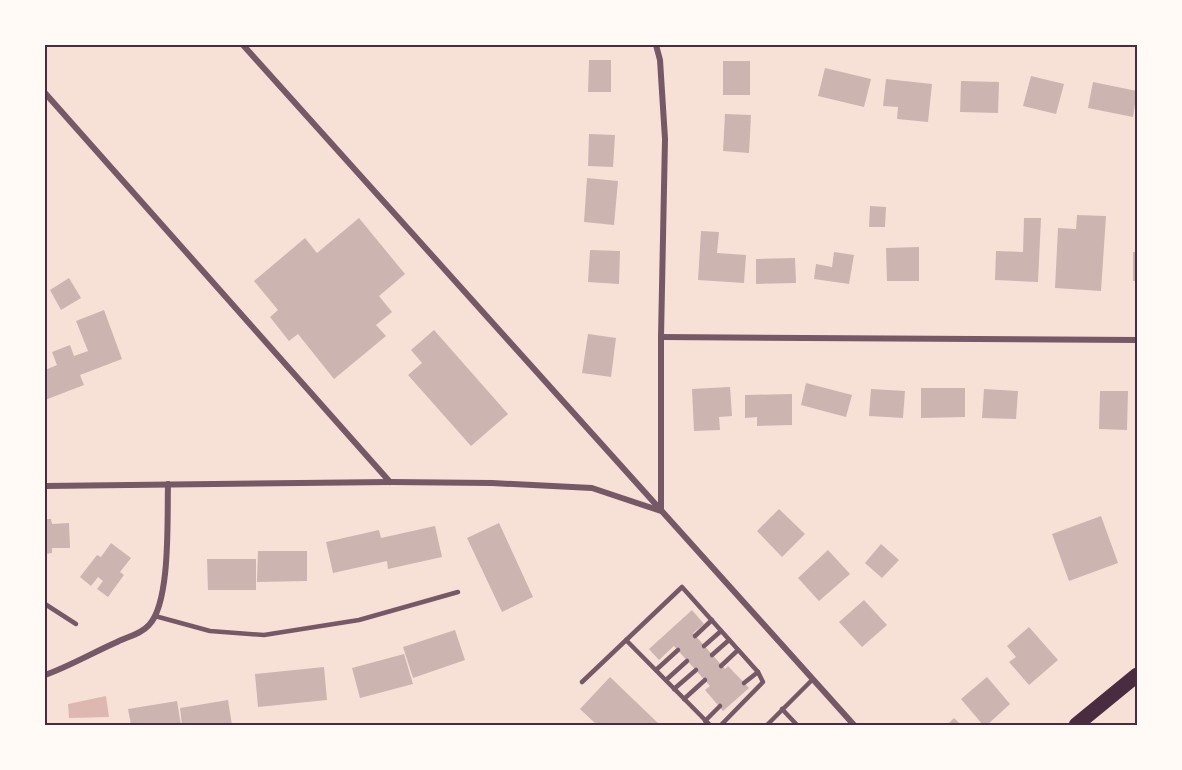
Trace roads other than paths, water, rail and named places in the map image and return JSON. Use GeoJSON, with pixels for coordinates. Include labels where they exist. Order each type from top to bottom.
{"type":"FeatureCollection","features":[{"type":"Feature","properties":{"kind":"main road"},"geometry":{"type":"LineString","coordinates":[[1076,725],[1137,675]]}},
{"type":"Feature","properties":{"kind":"street"},"geometry":{"type":"LineString","coordinates":[[243,45],[854,725]]}},
{"type":"Feature","properties":{"kind":"street"},"geometry":{"type":"LineString","coordinates":[[656,45],[660,60],[665,139],[661,337],[661,511]]}},
{"type":"Feature","properties":{"kind":"street"},"geometry":{"type":"LineString","coordinates":[[45,93],[390,482]]}},
{"type":"Feature","properties":{"kind":"street"},"geometry":{"type":"LineString","coordinates":[[661,337],[1137,340]]}},
{"type":"Feature","properties":{"kind":"street"},"geometry":{"type":"LineString","coordinates":[[45,486],[492,483],[592,488],[661,511]]}},
{"type":"Feature","properties":{"kind":"street"},"geometry":{"type":"LineString","coordinates":[[45,675],[70,666],[118,641],[135,636],[149,625],[155,616],[160,605],[166,558],[168,484]]}},
{"type":"Feature","properties":{"kind":"lane"},"geometry":{"type":"LineString","coordinates":[[582,682],[682,587],[758,672],[763,682],[721,725]]}},
{"type":"Feature","properties":{"kind":"lane"},"geometry":{"type":"LineString","coordinates":[[155,616],[210,631],[264,635],[359,620],[458,592]]}},
{"type":"Feature","properties":{"kind":"lane"},"geometry":{"type":"LineString","coordinates":[[45,604],[76,624]]}},
{"type":"Feature","properties":{"kind":"lane"},"geometry":{"type":"LineString","coordinates":[[694,636],[712,620]]}},
{"type":"Feature","properties":{"kind":"lane"},"geometry":{"type":"LineString","coordinates":[[704,646],[721,631]]}},
{"type":"Feature","properties":{"kind":"lane"},"geometry":{"type":"LineString","coordinates":[[626,640],[710,725]]}},
{"type":"Feature","properties":{"kind":"lane"},"geometry":{"type":"LineString","coordinates":[[712,655],[729,640]]}},
{"type":"Feature","properties":{"kind":"lane"},"geometry":{"type":"LineString","coordinates":[[656,670],[678,650]]}},
{"type":"Feature","properties":{"kind":"lane"},"geometry":{"type":"LineString","coordinates":[[721,666],[738,650]]}},
{"type":"Feature","properties":{"kind":"lane"},"geometry":{"type":"LineString","coordinates":[[666,680],[687,661]]}},
{"type":"Feature","properties":{"kind":"lane"},"geometry":{"type":"LineString","coordinates":[[675,689],[696,670]]}},
{"type":"Feature","properties":{"kind":"lane"},"geometry":{"type":"LineString","coordinates":[[744,683],[758,672]]}},
{"type":"Feature","properties":{"kind":"lane"},"geometry":{"type":"LineString","coordinates":[[684,699],[705,680]]}},
{"type":"Feature","properties":{"kind":"lane"},"geometry":{"type":"LineString","coordinates":[[767,725],[813,680]]}},
{"type":"Feature","properties":{"kind":"lane"},"geometry":{"type":"LineString","coordinates":[[705,720],[720,706]]}},
{"type":"Feature","properties":{"kind":"lane"},"geometry":{"type":"LineString","coordinates":[[782,709],[797,725]]}}]}
